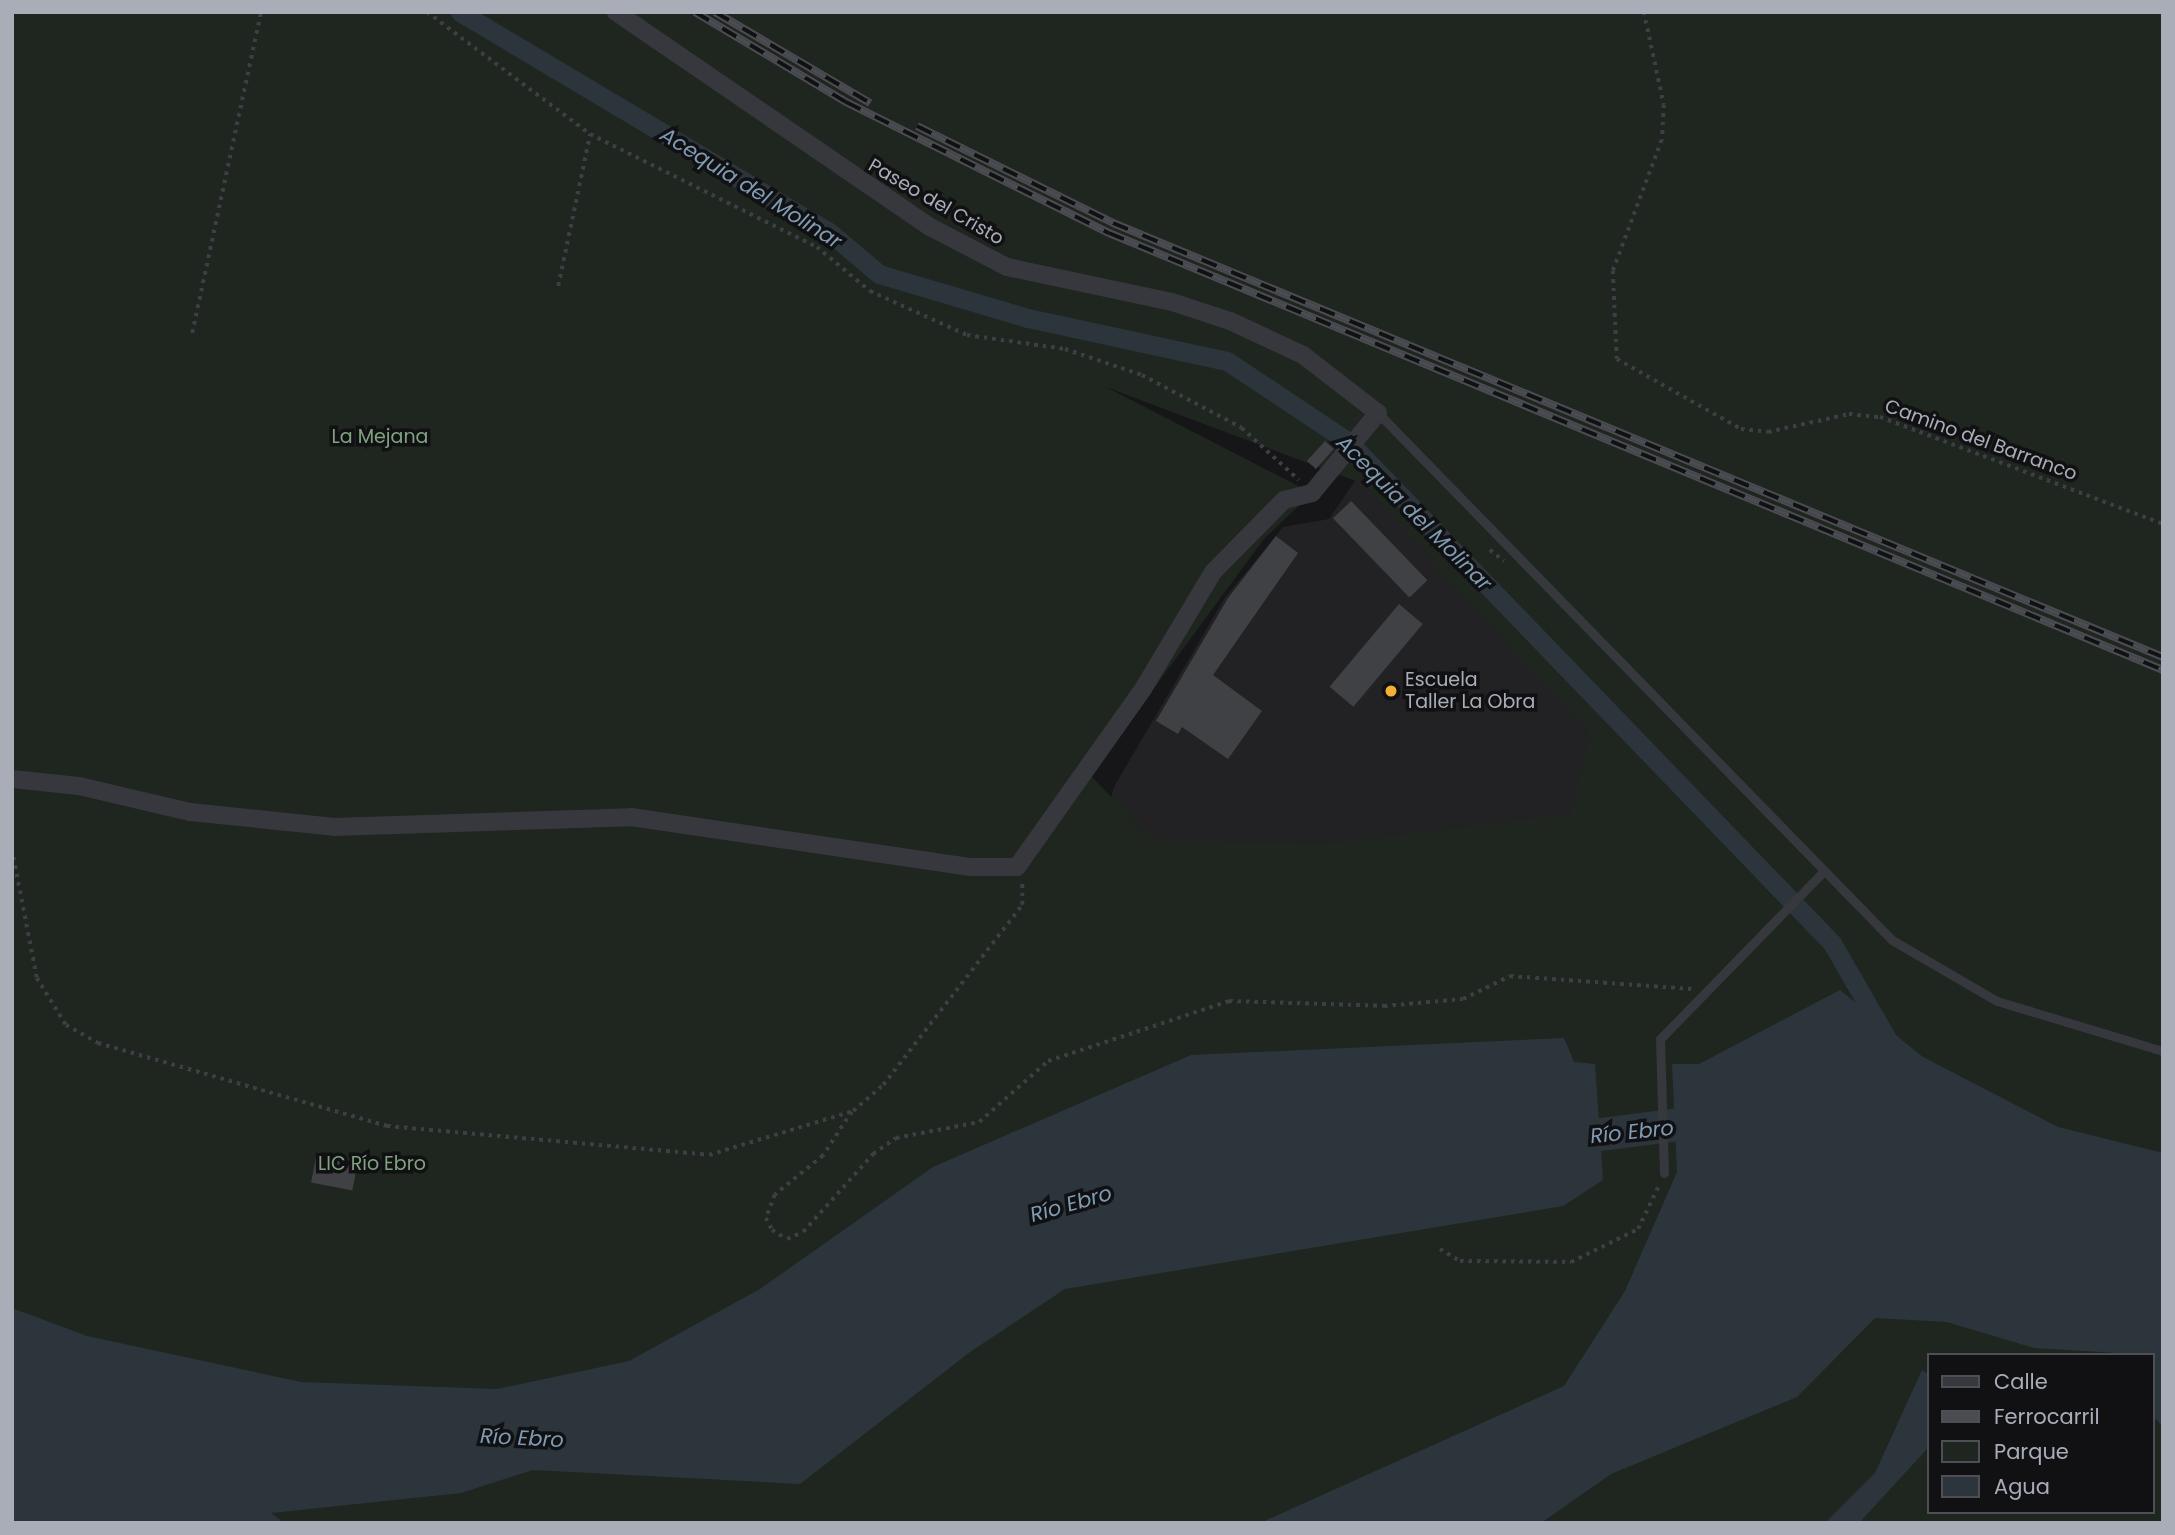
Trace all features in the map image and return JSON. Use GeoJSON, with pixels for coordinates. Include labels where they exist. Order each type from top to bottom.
{"type":"FeatureCollection","features":[{"type":"Feature","properties":{"kind":"street","name":"Paseo del Cristo"},"geometry":{"type":"LineString","coordinates":[[616,12],[930,227],[1007,267],[1172,302],[1230,321],[1303,355],[1378,413]]}},
{"type":"Feature","properties":{"kind":"street"},"geometry":{"type":"LineString","coordinates":[[12,779],[79,786],[190,811],[334,827],[631,817],[969,867],[1017,867],[1143,689],[1213,572],[1284,500],[1312,493],[1378,413]]}},
{"type":"Feature","properties":{"kind":"lane"},"geometry":{"type":"LineString","coordinates":[[1378,413],[1822,873],[1892,940],[1997,1001],[2163,1051]]}},
{"type":"Feature","properties":{"kind":"lane"},"geometry":{"type":"LineString","coordinates":[[1664,1173],[1657,1062],[1660,1039],[1702,990],[1822,873]]}},
{"type":"Feature","properties":{"kind":"path"},"geometry":{"type":"LineString","coordinates":[[192,333],[261,12]]}},
{"type":"Feature","properties":{"kind":"path"},"geometry":{"type":"LineString","coordinates":[[428,12],[590,134],[817,247],[870,291],[967,335],[1065,349],[1142,375],[1242,428],[1312,493]]}},
{"type":"Feature","properties":{"kind":"path","name":"Camino del Barranco"},"geometry":{"type":"LineString","coordinates":[[1644,12],[1664,105],[1662,140],[1613,271],[1617,359],[1741,429],[1768,432],[1849,414],[1880,417],[2163,524]]}},
{"type":"Feature","properties":{"kind":"path"},"geometry":{"type":"LineString","coordinates":[[558,286],[590,134]]}},
{"type":"Feature","properties":{"kind":"path"},"geometry":{"type":"LineString","coordinates":[[12,849],[37,978],[65,1025],[98,1043],[387,1126],[709,1155],[853,1111]]}},
{"type":"Feature","properties":{"kind":"path"},"geometry":{"type":"LineString","coordinates":[[1017,867],[1022,905],[883,1085],[853,1111],[823,1156],[775,1195],[766,1218],[772,1230],[787,1239],[803,1232],[873,1154],[896,1138],[979,1122],[1048,1061],[1229,1002],[1384,1006],[1450,1000],[1510,976],[1702,990]]}},
{"type":"Feature","properties":{"kind":"path"},"geometry":{"type":"LineString","coordinates":[[1440,1249],[1460,1261],[1571,1262],[1638,1229],[1664,1173]]}},
{"type":"Feature","properties":{"kind":"shaded area","name":"Escuela Taller La Obra"},"geometry":{"type":"Polygon","coordinates":[[[1378,447],[1699,783],[1653,845],[1224,899],[1104,822],[1114,787],[1224,599],[1283,527],[1329,519],[1378,447]]]}},
{"type":"Feature","properties":{"kind":"green space"},"geometry":{"type":"Polygon","coordinates":[[[12,12],[2163,12],[2163,1523],[12,1523],[12,12]],[[1106,387],[1312,493],[1264,539],[1090,775],[1152,839],[1324,844],[1571,814],[1590,735],[1361,483],[1106,387]]]}},
{"type":"Feature","properties":{"kind":"water"},"geometry":{"type":"Polygon","coordinates":[[[1840,990],[1923,1057],[2058,1127],[2163,1153],[2163,1427],[2154,1417],[2154,1353],[2034,1348],[1947,1322],[1875,1318],[1797,1397],[1611,1474],[1541,1523],[1260,1523],[1564,1386],[1625,1291],[1677,1172],[1672,1064],[1699,1064],[1840,990]]]}},
{"type":"Feature","properties":{"kind":"water"},"geometry":{"type":"Polygon","coordinates":[[[1564,1038],[1574,1062],[1595,1064],[1603,1180],[1563,1206],[1065,1289],[970,1352],[800,1484],[533,1470],[461,1493],[271,1513],[284,1523],[12,1523],[12,1308],[87,1336],[301,1382],[497,1389],[629,1361],[760,1289],[933,1167],[1191,1055],[1564,1038]]]}},
{"type":"Feature","properties":{"kind":"water"},"geometry":{"type":"Polygon","coordinates":[[[1922,1370],[1926,1373],[1926,1450],[1859,1523],[1825,1523],[1875,1473],[1922,1370]]]}},
{"type":"Feature","properties":{"kind":"building"},"geometry":{"type":"Polygon","coordinates":[[[1325,441],[1334,449],[1316,469],[1307,461],[1325,441]]]}},
{"type":"Feature","properties":{"kind":"building"},"geometry":{"type":"Polygon","coordinates":[[[1351,501],[1427,580],[1409,597],[1333,518],[1351,501]]]}},
{"type":"Feature","properties":{"kind":"building"},"geometry":{"type":"Polygon","coordinates":[[[1276,536],[1298,553],[1213,675],[1262,711],[1228,759],[1182,727],[1178,734],[1156,721],[1228,598],[1276,536]]]}},
{"type":"Feature","properties":{"kind":"building"},"geometry":{"type":"Polygon","coordinates":[[[1399,604],[1423,624],[1353,707],[1330,687],[1399,604]]]}},
{"type":"Feature","properties":{"kind":"building"},"geometry":{"type":"Polygon","coordinates":[[[317,1152],[358,1160],[352,1190],[311,1182],[317,1152]]]}},
{"type":"Feature","properties":{"kind":"waterway","name":"Acequia del Molinar"},"geometry":{"type":"LineString","coordinates":[[460,12],[828,231],[879,274],[1028,318],[1227,361],[1349,442],[1832,943],[1889,1042]]}},
{"type":"Feature","properties":{"kind":"waterway","name":"Río Ebro"},"geometry":{"type":"LineString","coordinates":[[1554,1140],[1719,1119]]}},
{"type":"Feature","properties":{"kind":"railway"},"geometry":{"type":"LineString","coordinates":[[695,12],[846,102],[1109,233],[2163,670]]}},
{"type":"Feature","properties":{"kind":"railway"},"geometry":{"type":"LineString","coordinates":[[715,12],[870,103]]}},
{"type":"Feature","properties":{"kind":"railway"},"geometry":{"type":"LineString","coordinates":[[917,126],[1113,223],[2163,657]]}},
{"type":"Feature","properties":{"kind":"place","name":"Escuela Taller La Obra"},"geometry":{"type":"Point","coordinates":[1391,691]}},
{"type":"Feature","properties":{"kind":"park label","name":"La Mejana"},"geometry":{"type":"Point","coordinates":[380,437]}},
{"type":"Feature","properties":{"kind":"park label","name":"LIC Río Ebro"},"geometry":{"type":"Point","coordinates":[372,1164]}}]}
